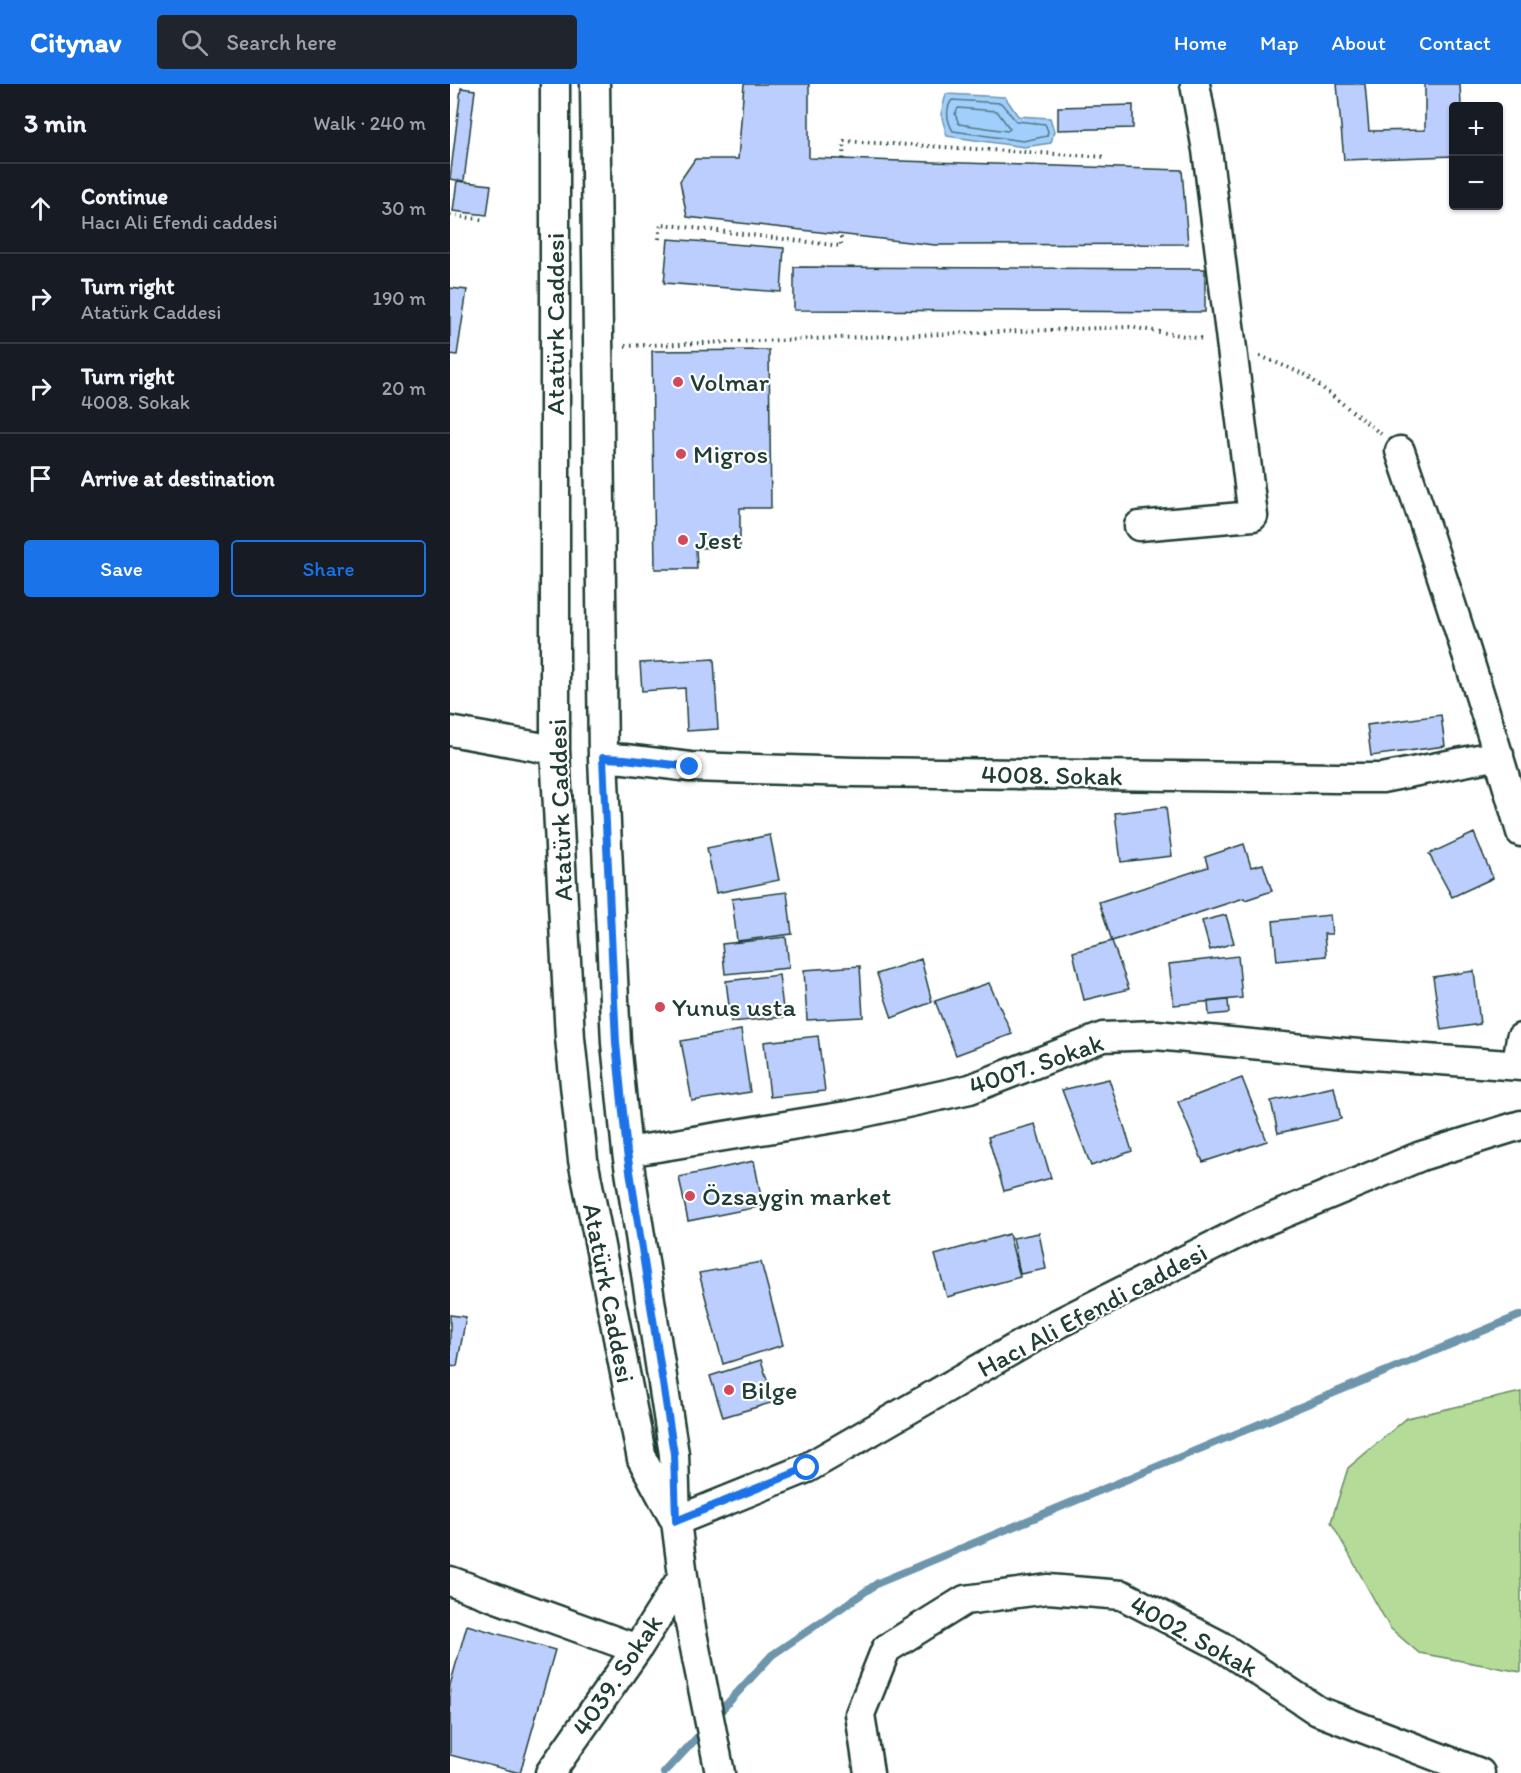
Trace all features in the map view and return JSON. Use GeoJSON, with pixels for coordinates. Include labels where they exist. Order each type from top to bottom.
{"type":"FeatureCollection","features":[{"type":"Feature","properties":{"kind":"street","name":"Atatürk Caddesi"},"geometry":{"type":"LineString","coordinates":[[555,84],[555,750],[570,1038],[583,1160],[642,1459],[676,1521]]}},
{"type":"Feature","properties":{"kind":"street","name":"Atatürk Caddesi"},"geometry":{"type":"LineString","coordinates":[[595,84],[603,758],[616,1043],[627,1152],[674,1454],[676,1521],[683,1576],[720,1773]]}},
{"type":"Feature","properties":{"kind":"street"},"geometry":{"type":"LineString","coordinates":[[1139,526],[1253,516],[1207,150],[1196,84]]}},
{"type":"Feature","properties":{"kind":"street"},"geometry":{"type":"LineString","coordinates":[[1400,451],[1445,584],[1521,832]]}},
{"type":"Feature","properties":{"kind":"street"},"geometry":{"type":"LineString","coordinates":[[450,730],[555,750]]}},
{"type":"Feature","properties":{"kind":"street","name":"4008. Sokak"},"geometry":{"type":"LineString","coordinates":[[603,758],[690,767],[854,772],[1382,778],[1499,755]]}},
{"type":"Feature","properties":{"kind":"street","name":"4007. Sokak"},"geometry":{"type":"LineString","coordinates":[[627,1152],[852,1115],[970,1089],[1103,1037],[1156,1035],[1346,1053],[1520,1056]]}},
{"type":"Feature","properties":{"kind":"street","name":"Hacı Ali Efendi caddesi"},"geometry":{"type":"LineString","coordinates":[[676,1521],[807,1468],[1059,1323],[1255,1225],[1420,1156],[1521,1125]]}},
{"type":"Feature","properties":{"kind":"street","name":"4039. Sokak"},"geometry":{"type":"LineString","coordinates":[[550,1773],[637,1649],[683,1576]]}},
{"type":"Feature","properties":{"kind":"street"},"geometry":{"type":"LineString","coordinates":[[450,1581],[637,1649]]}},
{"type":"Feature","properties":{"kind":"street","name":"4002. Sokak"},"geometry":{"type":"LineString","coordinates":[[869,1773],[860,1714],[886,1649],[965,1600],[1048,1589],[1122,1595],[1219,1644],[1318,1711],[1480,1773]]}},
{"type":"Feature","properties":{"kind":"path"},"geometry":{"type":"LineString","coordinates":[[843,159],[844,141],[1106,157]]}},
{"type":"Feature","properties":{"kind":"path"},"geometry":{"type":"LineString","coordinates":[[450,215],[485,220]]}},
{"type":"Feature","properties":{"kind":"path"},"geometry":{"type":"LineString","coordinates":[[659,240],[660,224],[841,246],[841,234]]}},
{"type":"Feature","properties":{"kind":"path"},"geometry":{"type":"LineString","coordinates":[[617,346],[1129,327],[1230,344],[1306,375],[1371,425],[1400,451]]}},
{"type":"Feature","properties":{"kind":"green space"},"geometry":{"type":"Polygon","coordinates":[[[1521,1392],[1521,1672],[1419,1653],[1390,1628],[1331,1522],[1348,1468],[1407,1418],[1521,1392]]]}},
{"type":"Feature","properties":{"kind":"water"},"geometry":{"type":"Polygon","coordinates":[[[946,94],[1005,97],[1018,116],[1050,118],[1054,131],[1051,143],[1024,147],[947,136],[941,114],[946,94]]]}},
{"type":"Feature","properties":{"kind":"building"},"geometry":{"type":"Polygon","coordinates":[[[744,84],[809,84],[809,158],[1182,170],[1188,244],[935,245],[687,217],[680,181],[695,159],[738,159],[744,84]]]}},
{"type":"Feature","properties":{"kind":"building"},"geometry":{"type":"Polygon","coordinates":[[[1337,84],[1365,84],[1369,131],[1425,130],[1425,84],[1460,84],[1461,102],[1449,102],[1449,156],[1344,160],[1337,84]]]}},
{"type":"Feature","properties":{"kind":"building"},"geometry":{"type":"Polygon","coordinates":[[[461,88],[475,90],[464,181],[450,179],[461,88]]]}},
{"type":"Feature","properties":{"kind":"building"},"geometry":{"type":"Polygon","coordinates":[[[1133,105],[1133,128],[1058,130],[1058,107],[1133,105]]]}},
{"type":"Feature","properties":{"kind":"building"},"geometry":{"type":"Polygon","coordinates":[[[457,181],[491,185],[487,215],[453,211],[457,181]]]}},
{"type":"Feature","properties":{"kind":"building"},"geometry":{"type":"Polygon","coordinates":[[[668,239],[784,248],[781,292],[664,283],[668,239]]]}},
{"type":"Feature","properties":{"kind":"building"},"geometry":{"type":"Polygon","coordinates":[[[794,267],[1205,269],[1205,312],[794,310],[794,267]]]}},
{"type":"Feature","properties":{"kind":"building"},"geometry":{"type":"Polygon","coordinates":[[[450,288],[467,290],[457,355],[450,354],[450,288]]]}},
{"type":"Feature","properties":{"kind":"building"},"geometry":{"type":"Polygon","coordinates":[[[769,350],[771,508],[740,508],[740,547],[696,548],[697,569],[655,569],[652,351],[769,350]]]}},
{"type":"Feature","properties":{"kind":"building"},"geometry":{"type":"Polygon","coordinates":[[[714,659],[718,729],[687,731],[685,688],[642,691],[640,663],[714,659]]]}},
{"type":"Feature","properties":{"kind":"building"},"geometry":{"type":"Polygon","coordinates":[[[1441,715],[1445,746],[1371,756],[1367,725],[1441,715]]]}},
{"type":"Feature","properties":{"kind":"building"},"geometry":{"type":"Polygon","coordinates":[[[1166,807],[1172,856],[1121,862],[1115,813],[1166,807]]]}},
{"type":"Feature","properties":{"kind":"building"},"geometry":{"type":"Polygon","coordinates":[[[1474,833],[1493,878],[1452,897],[1429,854],[1474,833]]]}},
{"type":"Feature","properties":{"kind":"building"},"geometry":{"type":"Polygon","coordinates":[[[770,835],[779,880],[716,893],[707,848],[770,835]]]}},
{"type":"Feature","properties":{"kind":"building"},"geometry":{"type":"Polygon","coordinates":[[[1244,844],[1251,867],[1263,864],[1272,891],[1112,941],[1099,902],[1208,867],[1205,857],[1244,844]]]}},
{"type":"Feature","properties":{"kind":"building"},"geometry":{"type":"Polygon","coordinates":[[[787,892],[792,934],[737,941],[732,899],[787,892]]]}},
{"type":"Feature","properties":{"kind":"building"},"geometry":{"type":"Polygon","coordinates":[[[1226,915],[1234,943],[1210,950],[1202,921],[1226,915]]]}},
{"type":"Feature","properties":{"kind":"building"},"geometry":{"type":"Polygon","coordinates":[[[1330,915],[1332,934],[1324,934],[1326,956],[1277,961],[1273,921],[1330,915]]]}},
{"type":"Feature","properties":{"kind":"building"},"geometry":{"type":"Polygon","coordinates":[[[786,937],[789,968],[725,974],[722,944],[786,937]]]}},
{"type":"Feature","properties":{"kind":"building"},"geometry":{"type":"Polygon","coordinates":[[[1112,941],[1129,989],[1084,1000],[1073,952],[1112,941]]]}},
{"type":"Feature","properties":{"kind":"building"},"geometry":{"type":"Polygon","coordinates":[[[1238,956],[1242,998],[1174,1005],[1169,964],[1238,956]]]}},
{"type":"Feature","properties":{"kind":"building"},"geometry":{"type":"Polygon","coordinates":[[[921,959],[932,1002],[892,1018],[877,974],[921,959]]]}},
{"type":"Feature","properties":{"kind":"building"},"geometry":{"type":"Polygon","coordinates":[[[860,966],[863,1017],[807,1020],[804,970],[860,966]]]}},
{"type":"Feature","properties":{"kind":"building"},"geometry":{"type":"Polygon","coordinates":[[[1474,971],[1480,1024],[1441,1030],[1433,977],[1474,971]]]}},
{"type":"Feature","properties":{"kind":"building"},"geometry":{"type":"Polygon","coordinates":[[[779,975],[784,1017],[731,1022],[726,981],[779,975]]]}},
{"type":"Feature","properties":{"kind":"building"},"geometry":{"type":"Polygon","coordinates":[[[989,983],[1012,1034],[956,1055],[935,1001],[989,983]]]}},
{"type":"Feature","properties":{"kind":"building"},"geometry":{"type":"Polygon","coordinates":[[[1228,1000],[1229,1013],[1209,1015],[1208,1002],[1228,1000]]]}},
{"type":"Feature","properties":{"kind":"building"},"geometry":{"type":"Polygon","coordinates":[[[741,1030],[750,1092],[692,1101],[681,1041],[741,1030]]]}},
{"type":"Feature","properties":{"kind":"building"},"geometry":{"type":"Polygon","coordinates":[[[818,1036],[825,1091],[770,1097],[764,1042],[818,1036]]]}},
{"type":"Feature","properties":{"kind":"building"},"geometry":{"type":"Polygon","coordinates":[[[1242,1078],[1267,1141],[1203,1162],[1178,1102],[1242,1078]]]}},
{"type":"Feature","properties":{"kind":"building"},"geometry":{"type":"Polygon","coordinates":[[[1109,1079],[1132,1151],[1091,1166],[1062,1090],[1109,1079]]]}},
{"type":"Feature","properties":{"kind":"building"},"geometry":{"type":"Polygon","coordinates":[[[1334,1087],[1341,1119],[1278,1133],[1271,1101],[1334,1087]]]}},
{"type":"Feature","properties":{"kind":"building"},"geometry":{"type":"Polygon","coordinates":[[[1035,1124],[1051,1178],[1004,1191],[988,1137],[1035,1124]]]}},
{"type":"Feature","properties":{"kind":"building"},"geometry":{"type":"Polygon","coordinates":[[[754,1161],[763,1206],[688,1221],[679,1177],[754,1161]]]}},
{"type":"Feature","properties":{"kind":"building"},"geometry":{"type":"Polygon","coordinates":[[[1039,1233],[1046,1269],[1020,1274],[1013,1238],[1039,1233]]]}},
{"type":"Feature","properties":{"kind":"building"},"geometry":{"type":"Polygon","coordinates":[[[1009,1234],[1020,1277],[947,1297],[935,1255],[1009,1234]]]}},
{"type":"Feature","properties":{"kind":"building"},"geometry":{"type":"Polygon","coordinates":[[[761,1262],[783,1345],[723,1364],[699,1273],[761,1262]]]}},
{"type":"Feature","properties":{"kind":"building"},"geometry":{"type":"Polygon","coordinates":[[[450,1315],[466,1317],[457,1366],[450,1365],[450,1315]]]}},
{"type":"Feature","properties":{"kind":"building"},"geometry":{"type":"Polygon","coordinates":[[[761,1360],[774,1402],[723,1417],[710,1376],[761,1360]]]}},
{"type":"Feature","properties":{"kind":"building"},"geometry":{"type":"Polygon","coordinates":[[[467,1625],[555,1650],[520,1773],[450,1755],[450,1685],[467,1625]]]}},
{"type":"Feature","properties":{"kind":"waterway"},"geometry":{"type":"LineString","coordinates":[[715,1717],[772,1655],[878,1583],[1521,1315]]}},
{"type":"Feature","properties":{"kind":"waterway"},"geometry":{"type":"LineString","coordinates":[[664,1773],[705,1729]]}},
{"type":"Feature","properties":{"kind":"place","name":"Volmar"},"geometry":{"type":"Point","coordinates":[678,382]}},
{"type":"Feature","properties":{"kind":"place","name":"Migros"},"geometry":{"type":"Point","coordinates":[681,454]}},
{"type":"Feature","properties":{"kind":"place","name":"Jest"},"geometry":{"type":"Point","coordinates":[683,540]}},
{"type":"Feature","properties":{"kind":"place","name":"Yunus usta"},"geometry":{"type":"Point","coordinates":[660,1007]}},
{"type":"Feature","properties":{"kind":"place","name":"Özsaygin market"},"geometry":{"type":"Point","coordinates":[690,1196]}},
{"type":"Feature","properties":{"kind":"place","name":"Bilge"},"geometry":{"type":"Point","coordinates":[729,1390]}},
{"type":"Feature","properties":{"kind":"route"},"geometry":{"type":"LineString","coordinates":[[690,767],[603,758],[616,1043],[627,1152],[674,1454],[676,1521],[807,1468]]}}]}
